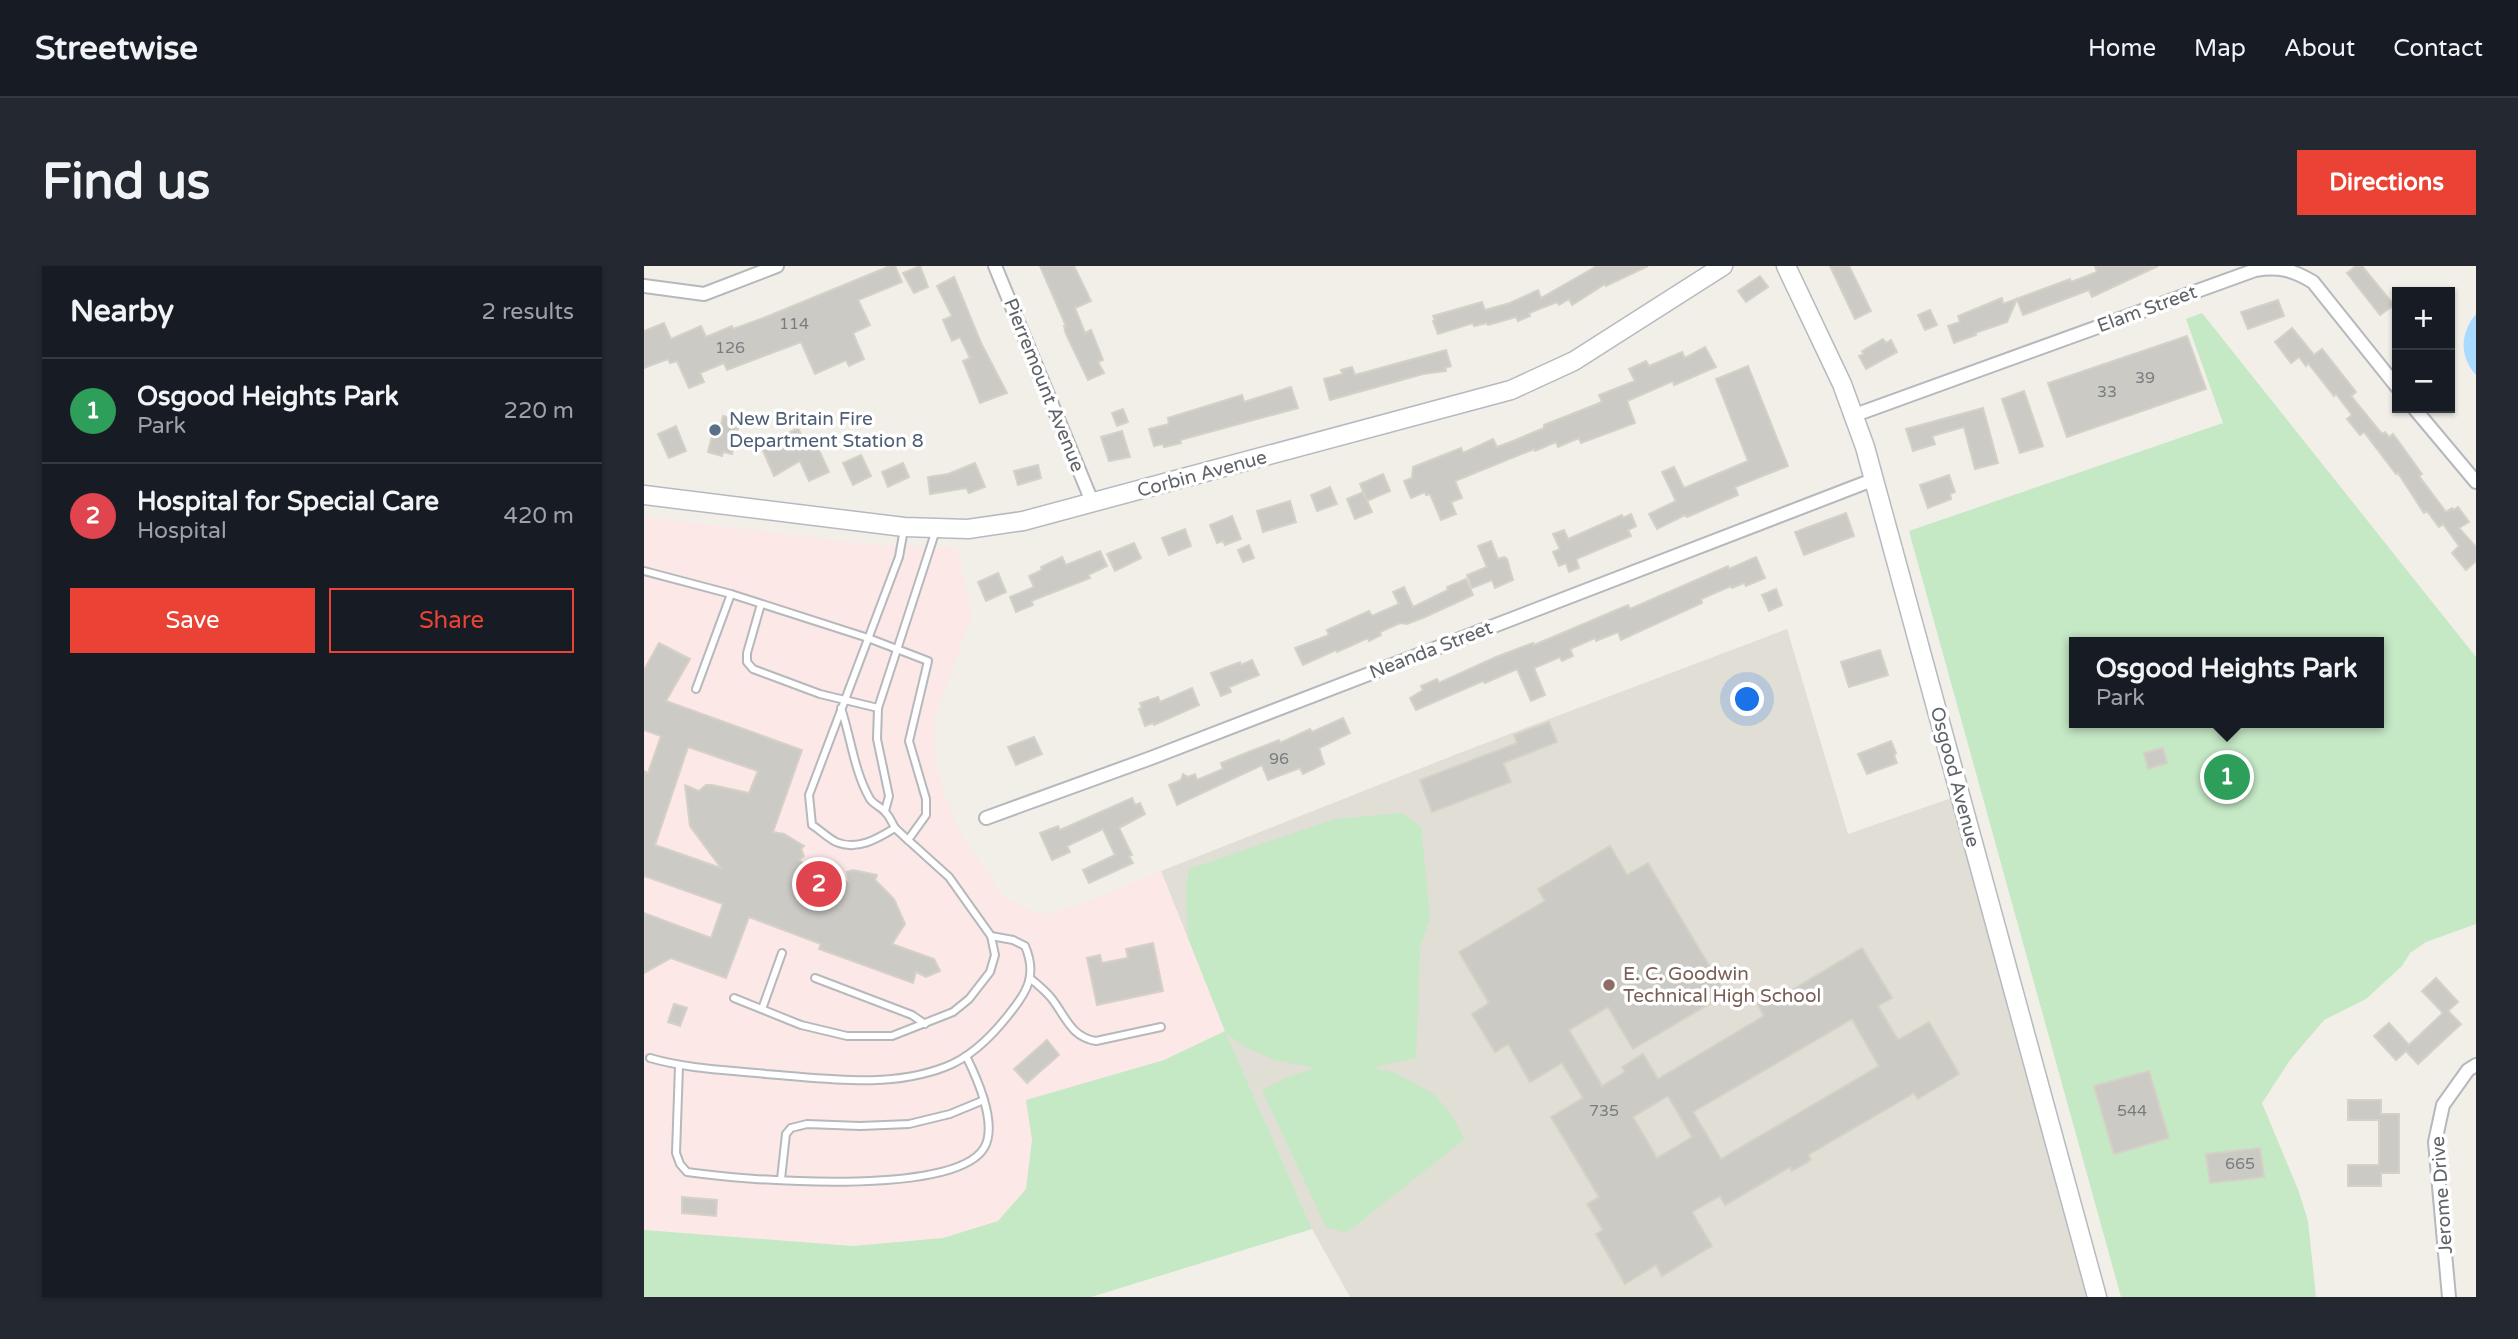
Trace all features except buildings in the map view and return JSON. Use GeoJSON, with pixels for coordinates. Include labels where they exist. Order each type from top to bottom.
{"type":"FeatureCollection","features":[{"type":"Feature","properties":{"kind":"main road","name":"Corbin Avenue"},"geometry":{"type":"LineString","coordinates":[[644,495],[904,527],[936,529],[998,525],[1093,503],[1511,390],[1574,362],[1723,266]]}},
{"type":"Feature","properties":{"kind":"main road","name":"Osgood Avenue"},"geometry":{"type":"LineString","coordinates":[[1786,266],[1855,415],[1875,479],[2097,1297]]}},
{"type":"Feature","properties":{"kind":"street"},"geometry":{"type":"LineString","coordinates":[[644,286],[704,294],[776,266]]}},
{"type":"Feature","properties":{"kind":"street","name":"Pierremount Avenue"},"geometry":{"type":"LineString","coordinates":[[995,266],[1093,503]]}},
{"type":"Feature","properties":{"kind":"street","name":"Elam Street"},"geometry":{"type":"LineString","coordinates":[[1855,415],[2255,270],[2276,267],[2295,271],[2313,282],[2392,381]]}},
{"type":"Feature","properties":{"kind":"street"},"geometry":{"type":"LineString","coordinates":[[2418,413],[2476,482]]}},
{"type":"Feature","properties":{"kind":"street","name":"Neanda Street"},"geometry":{"type":"LineString","coordinates":[[986,818],[1151,758],[1875,479]]}},
{"type":"Feature","properties":{"kind":"street","name":"Jerome Drive"},"geometry":{"type":"LineString","coordinates":[[2449,1297],[2435,1142],[2443,1105],[2469,1070],[2476,1065]]}},
{"type":"Feature","properties":{"kind":"lane"},"geometry":{"type":"LineString","coordinates":[[895,828],[861,845],[836,842],[813,825],[809,795],[899,557],[904,527]]}},
{"type":"Feature","properties":{"kind":"lane"},"geometry":{"type":"LineString","coordinates":[[885,811],[889,796],[877,738],[878,708],[936,529]]}},
{"type":"Feature","properties":{"kind":"lane"},"geometry":{"type":"LineString","coordinates":[[644,571],[731,594],[868,638],[928,661],[909,741],[926,799],[926,815],[908,840]]}},
{"type":"Feature","properties":{"kind":"lane"},"geometry":{"type":"LineString","coordinates":[[696,689],[731,594]]}},
{"type":"Feature","properties":{"kind":"lane"},"geometry":{"type":"LineString","coordinates":[[761,604],[747,653],[747,662],[753,669],[842,704],[878,708]]}},
{"type":"Feature","properties":{"kind":"lane"},"geometry":{"type":"LineString","coordinates":[[734,998],[801,1024],[847,1036],[892,1036],[953,1012],[969,999],[990,972],[995,954],[990,936],[949,877],[895,828],[885,811],[872,802],[868,795],[854,757],[842,704]]}},
{"type":"Feature","properties":{"kind":"lane"},"geometry":{"type":"LineString","coordinates":[[650,1058],[679,1066],[853,1081],[904,1078],[945,1067],[967,1056],[996,1031],[1020,1001],[1031,979],[1031,961],[1025,946],[1013,940],[990,936]]}},
{"type":"Feature","properties":{"kind":"lane"},"geometry":{"type":"LineString","coordinates":[[762,1009],[782,953]]}},
{"type":"Feature","properties":{"kind":"lane"},"geometry":{"type":"LineString","coordinates":[[815,978],[912,1015],[925,1024]]}},
{"type":"Feature","properties":{"kind":"lane"},"geometry":{"type":"LineString","coordinates":[[1031,979],[1051,996],[1070,1027],[1079,1036],[1087,1039],[1096,1041],[1161,1027]]}},
{"type":"Feature","properties":{"kind":"lane"},"geometry":{"type":"LineString","coordinates":[[679,1066],[676,1153],[687,1172],[781,1179],[887,1181],[941,1174],[961,1168],[975,1160],[986,1147],[989,1128],[984,1100],[967,1056]]}},
{"type":"Feature","properties":{"kind":"lane"},"geometry":{"type":"LineString","coordinates":[[781,1179],[786,1134],[791,1128],[807,1124],[909,1124],[950,1114],[984,1100]]}},
{"type":"Feature","properties":{"kind":"shaded area"},"geometry":{"type":"Polygon","coordinates":[[[644,517],[876,545],[957,548],[972,615],[934,721],[935,759],[943,790],[959,830],[1003,896],[1039,915],[1082,904],[1161,871],[1225,1031],[1164,1060],[1026,1100],[1032,1140],[1026,1189],[998,1221],[943,1238],[853,1246],[644,1230],[644,517]]]}},
{"type":"Feature","properties":{"kind":"shaded area","name":"E. C. Goodwin Technical High School"},"geometry":{"type":"Polygon","coordinates":[[[1787,629],[1848,834],[1960,795],[2097,1297],[1350,1297],[1312,1229],[1225,1031],[1161,871],[1457,754],[1787,629]]]}},
{"type":"Feature","properties":{"kind":"green space"},"geometry":{"type":"Polygon","coordinates":[[[2202,313],[2476,657],[2476,924],[2426,942],[2410,953],[2402,966],[2366,999],[2324,1020],[2290,1060],[2262,1103],[2299,1192],[2308,1221],[2316,1297],[2121,1297],[1909,531],[2223,423],[2186,319],[2202,313]]]}},
{"type":"Feature","properties":{"kind":"green space"},"geometry":{"type":"Polygon","coordinates":[[[1402,813],[1421,827],[1430,918],[1420,948],[1416,1058],[1371,1068],[1394,1072],[1434,1094],[1448,1110],[1465,1139],[1346,1233],[1326,1227],[1262,1090],[1290,1076],[1317,1068],[1274,1060],[1245,1047],[1226,1033],[1312,1229],[1091,1297],[644,1297],[644,1230],[853,1246],[943,1238],[998,1221],[1026,1189],[1032,1140],[1026,1100],[1164,1060],[1225,1031],[1188,938],[1186,887],[1189,869],[1335,819],[1402,813]]]}},
{"type":"Feature","properties":{"kind":"water"},"geometry":{"type":"Polygon","coordinates":[[[2476,314],[2476,375],[2464,352],[2464,337],[2476,314]]]}},
{"type":"Feature","properties":{"kind":"place","name":"New Britain Fire Department Station 8"},"geometry":{"type":"Point","coordinates":[715,430]}},
{"type":"Feature","properties":{"kind":"place","name":"Osgood Heights Park"},"geometry":{"type":"Point","coordinates":[2227,777]}},
{"type":"Feature","properties":{"kind":"place","name":"Hospital for Special Care"},"geometry":{"type":"Point","coordinates":[819,884]}},
{"type":"Feature","properties":{"kind":"place","name":"E. C. Goodwin Technical High School"},"geometry":{"type":"Point","coordinates":[1609,985]}}]}
